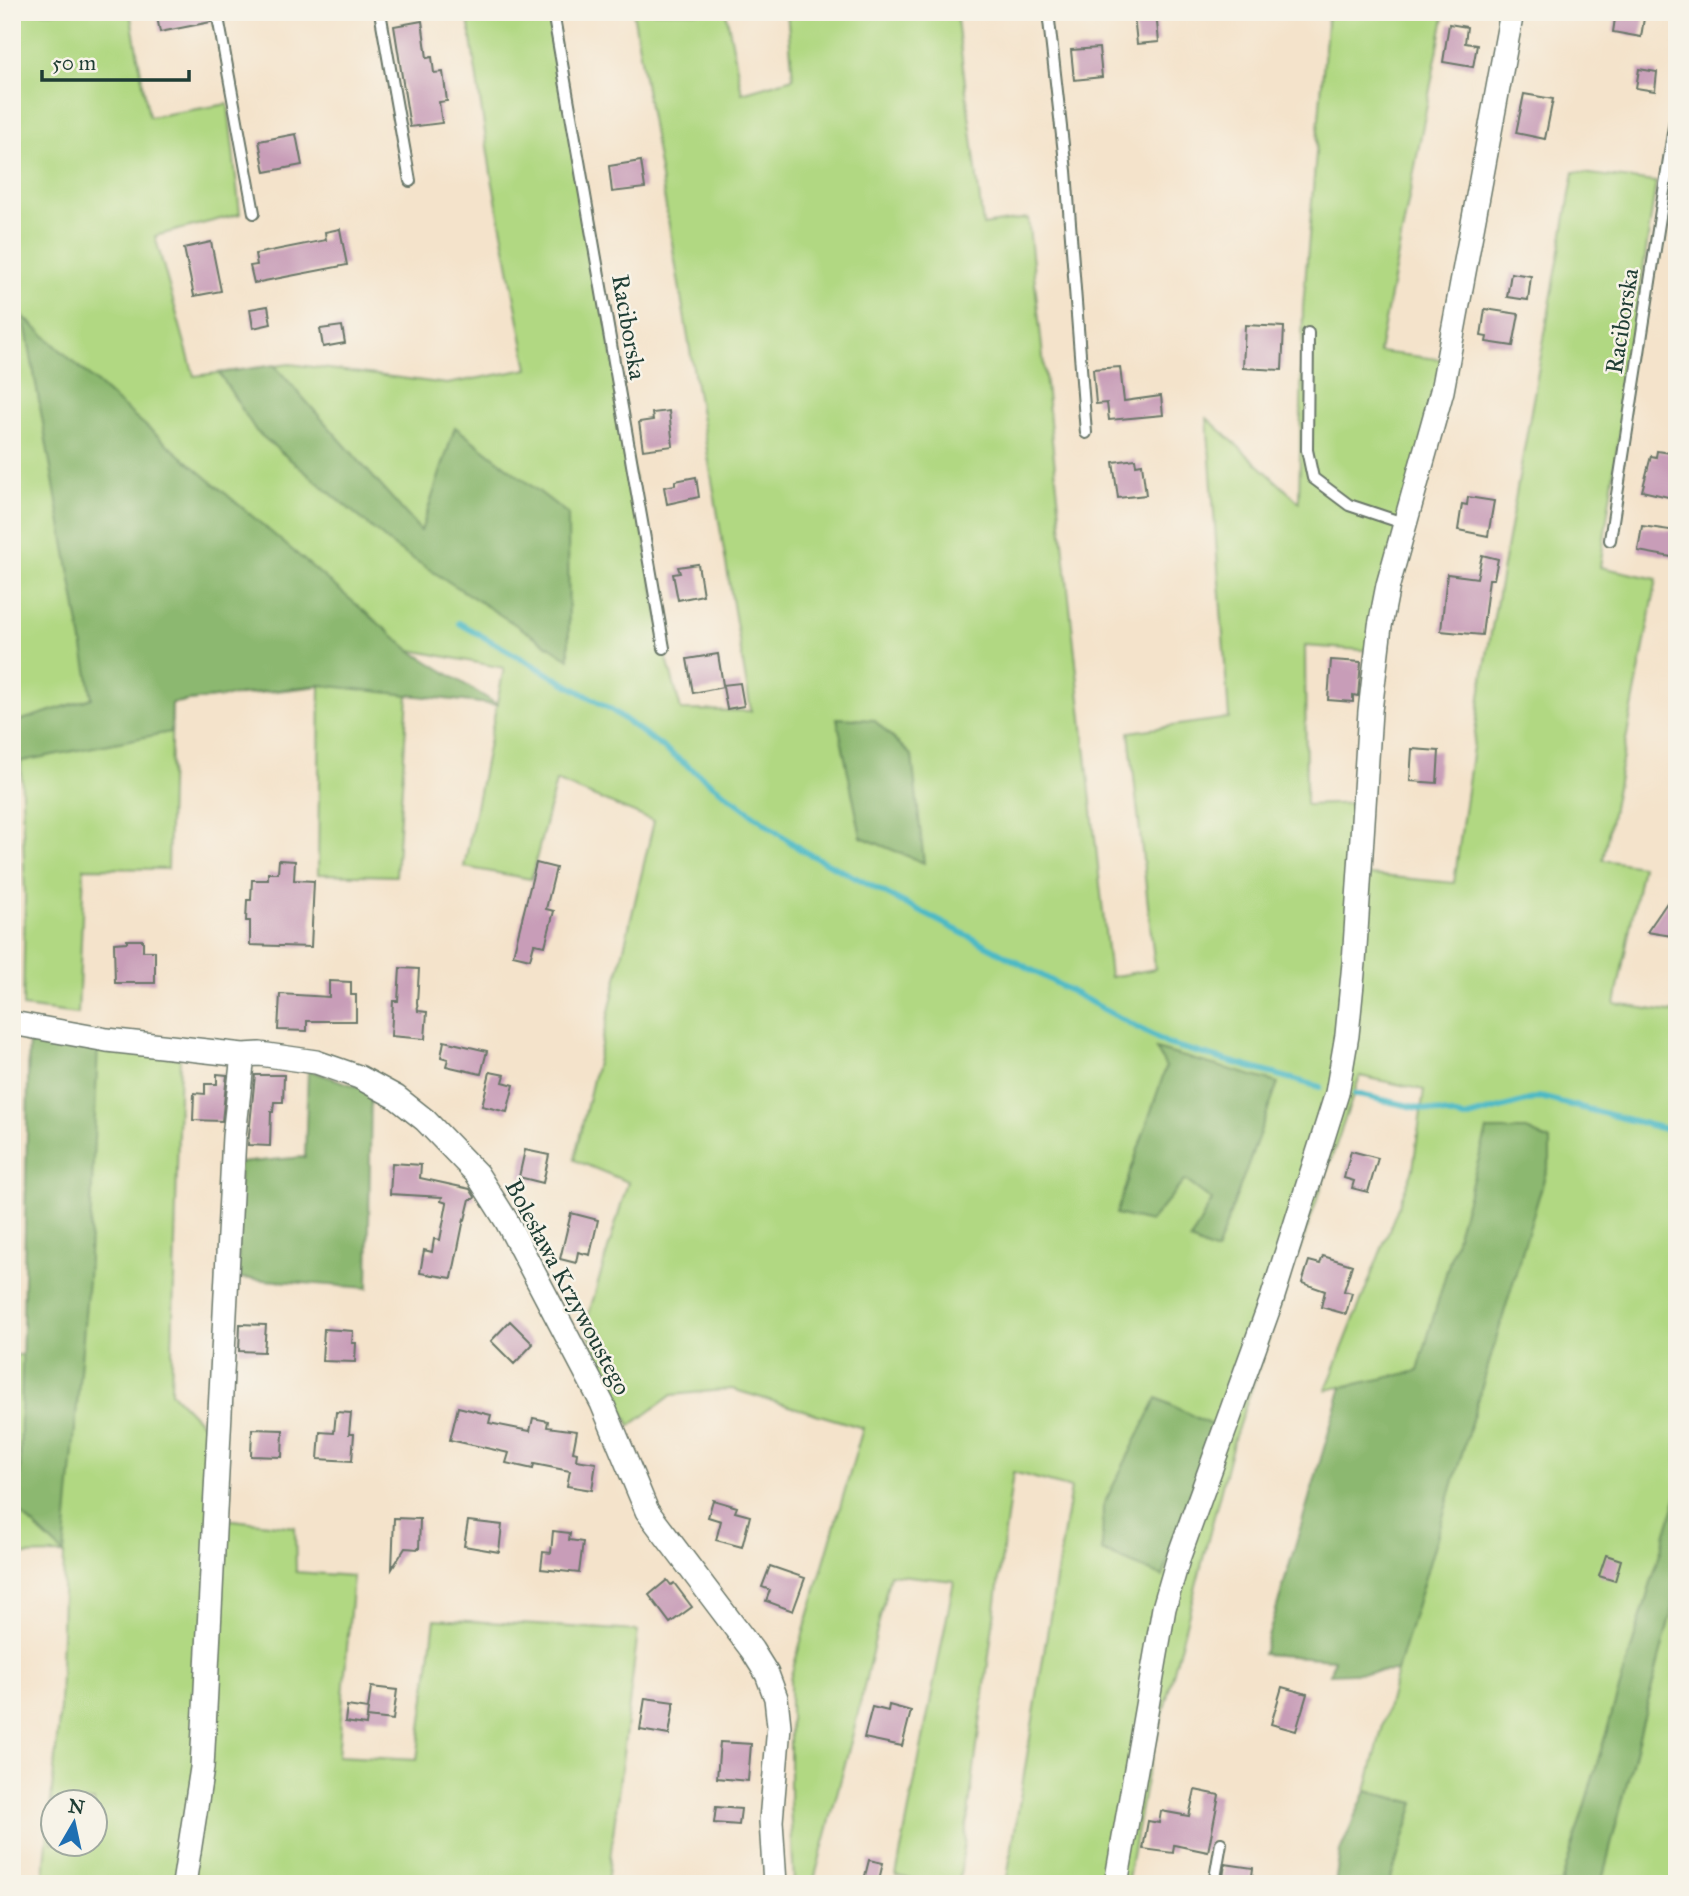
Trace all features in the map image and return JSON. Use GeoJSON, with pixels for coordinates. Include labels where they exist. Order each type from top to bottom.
{"type":"FeatureCollection","features":[{"type":"Feature","properties":{"kind":"street"},"geometry":{"type":"LineString","coordinates":[[1116,1884],[1164,1608],[1179,1556],[1272,1299],[1337,1093],[1347,1035],[1354,963],[1375,663],[1388,585],[1442,391],[1512,12]]}},
{"type":"Feature","properties":{"kind":"street","name":"Bolesława Krzywoustego"},"geometry":{"type":"LineString","coordinates":[[12,1023],[107,1040],[243,1055],[261,1054],[316,1062],[359,1077],[396,1097],[425,1119],[477,1174],[506,1220],[602,1403],[647,1511],[752,1650],[767,1674],[776,1698],[779,1726],[771,1821],[775,1884]]}},
{"type":"Feature","properties":{"kind":"street"},"geometry":{"type":"LineString","coordinates":[[184,1884],[202,1768],[234,1136],[243,1055]]}},
{"type":"Feature","properties":{"kind":"lane"},"geometry":{"type":"LineString","coordinates":[[217,12],[254,213]]}},
{"type":"Feature","properties":{"kind":"lane"},"geometry":{"type":"LineString","coordinates":[[380,12],[410,181]]}},
{"type":"Feature","properties":{"kind":"lane","name":"Raciborska"},"geometry":{"type":"LineString","coordinates":[[552,12],[664,648]]}},
{"type":"Feature","properties":{"kind":"lane"},"geometry":{"type":"LineString","coordinates":[[1048,12],[1066,171],[1086,433]]}},
{"type":"Feature","properties":{"kind":"lane","name":"Raciborska"},"geometry":{"type":"LineString","coordinates":[[1610,540],[1677,107]]}},
{"type":"Feature","properties":{"kind":"lane"},"geometry":{"type":"LineString","coordinates":[[1308,333],[1307,450],[1313,478],[1349,505],[1406,524]]}},
{"type":"Feature","properties":{"kind":"lane"},"geometry":{"type":"LineString","coordinates":[[1214,1884],[1221,1843]]}},
{"type":"Feature","properties":{"kind":"green space"},"geometry":{"type":"Polygon","coordinates":[[[12,12],[130,12],[149,117],[228,104],[240,214],[155,236],[194,376],[290,364],[447,384],[528,369],[491,173],[467,12],[552,12],[664,648],[681,710],[751,711],[633,12],[726,12],[742,93],[793,78],[787,12],[956,12],[983,225],[1028,218],[1110,977],[1155,969],[1129,732],[1229,718],[1207,418],[1299,502],[1303,307],[1328,12],[1445,12],[1379,352],[1447,360],[1377,651],[1305,646],[1306,805],[1364,803],[1360,874],[1454,883],[1482,683],[1574,172],[1656,182],[1600,567],[1657,579],[1603,860],[1642,866],[1615,1004],[1675,1013],[1677,1005],[1677,1884],[1389,1884],[1415,1803],[1366,1791],[1397,1671],[1367,1666],[1330,1674],[1417,1372],[1326,1390],[1413,1169],[1424,1090],[1360,1076],[1234,1439],[1146,1779],[1127,1884],[1006,1884],[1071,1488],[1013,1472],[959,1884],[938,1884],[896,1876],[954,1581],[890,1574],[854,1730],[813,1884],[794,1884],[790,1802],[790,1679],[863,1428],[732,1389],[672,1395],[630,1426],[585,1327],[628,1182],[574,1160],[654,821],[556,781],[531,879],[464,867],[504,668],[411,650],[396,876],[318,874],[320,686],[172,703],[168,869],[84,868],[78,1014],[23,1007],[25,896],[21,762],[12,763],[12,12]]]}},
{"type":"Feature","properties":{"kind":"green space"},"geometry":{"type":"Polygon","coordinates":[[[24,317],[120,404],[410,650],[498,705],[320,685],[172,703],[171,732],[12,763],[12,723],[92,698],[24,317]]]}},
{"type":"Feature","properties":{"kind":"green space"},"geometry":{"type":"Polygon","coordinates":[[[274,365],[421,531],[455,427],[568,514],[569,659],[396,548],[256,431],[219,373],[274,365]]]}},
{"type":"Feature","properties":{"kind":"green space"},"geometry":{"type":"Polygon","coordinates":[[[837,718],[874,720],[912,756],[924,863],[861,837],[837,718]]]}},
{"type":"Feature","properties":{"kind":"green space"},"geometry":{"type":"Polygon","coordinates":[[[29,1037],[180,1058],[171,1392],[210,1432],[224,1519],[295,1527],[296,1572],[353,1576],[338,1756],[417,1760],[435,1619],[638,1631],[607,1884],[43,1884],[46,1857],[108,1857],[108,1787],[52,1787],[60,1708],[64,1554],[12,1555],[12,1355],[24,1355],[29,1037]]]}},
{"type":"Feature","properties":{"kind":"green space"},"geometry":{"type":"Polygon","coordinates":[[[29,1037],[98,1046],[88,1280],[64,1554],[19,1512],[29,1037]]]}},
{"type":"Feature","properties":{"kind":"green space"},"geometry":{"type":"Polygon","coordinates":[[[1156,1049],[1278,1083],[1216,1252],[1190,1241],[1212,1200],[1185,1180],[1150,1222],[1116,1214],[1166,1067],[1156,1049]]]}},
{"type":"Feature","properties":{"kind":"green space"},"geometry":{"type":"Polygon","coordinates":[[[308,1070],[371,1091],[368,1288],[238,1278],[239,1163],[305,1157],[308,1070]]]}},
{"type":"Feature","properties":{"kind":"green space"},"geometry":{"type":"Polygon","coordinates":[[[1487,1130],[1527,1130],[1550,1141],[1550,1159],[1397,1671],[1330,1674],[1334,1659],[1263,1654],[1342,1387],[1418,1371],[1487,1130]]]}},
{"type":"Feature","properties":{"kind":"green space"},"geometry":{"type":"Polygon","coordinates":[[[1157,1398],[1213,1426],[1163,1577],[1102,1551],[1103,1506],[1157,1398]]]}},
{"type":"Feature","properties":{"kind":"green space"},"geometry":{"type":"Polygon","coordinates":[[[1677,1496],[1677,1590],[1601,1884],[1561,1884],[1677,1496]]]}},
{"type":"Feature","properties":{"kind":"green space"},"geometry":{"type":"Polygon","coordinates":[[[1366,1791],[1415,1803],[1389,1884],[1335,1884],[1340,1851],[1366,1791]]]}},
{"type":"Feature","properties":{"kind":"building"},"geometry":{"type":"Polygon","coordinates":[[[156,12],[209,12],[211,22],[160,32],[156,12]]]}},
{"type":"Feature","properties":{"kind":"building"},"geometry":{"type":"Polygon","coordinates":[[[1616,12],[1645,12],[1641,37],[1613,32],[1616,12]]]}},
{"type":"Feature","properties":{"kind":"building"},"geometry":{"type":"Polygon","coordinates":[[[1156,13],[1159,42],[1137,44],[1134,15],[1156,13]]]}},
{"type":"Feature","properties":{"kind":"building"},"geometry":{"type":"Polygon","coordinates":[[[422,21],[427,58],[432,57],[434,73],[443,72],[447,101],[439,102],[442,123],[410,127],[394,26],[422,21]]]}},
{"type":"Feature","properties":{"kind":"building"},"geometry":{"type":"Polygon","coordinates":[[[1449,24],[1467,27],[1465,43],[1477,45],[1473,67],[1443,62],[1449,24]]]}},
{"type":"Feature","properties":{"kind":"building"},"geometry":{"type":"Polygon","coordinates":[[[1099,48],[1102,77],[1074,80],[1071,50],[1099,48]]]}},
{"type":"Feature","properties":{"kind":"building"},"geometry":{"type":"Polygon","coordinates":[[[1639,69],[1657,72],[1655,91],[1636,88],[1639,69]]]}},
{"type":"Feature","properties":{"kind":"building"},"geometry":{"type":"Polygon","coordinates":[[[1524,94],[1553,99],[1545,139],[1516,133],[1524,94]]]}},
{"type":"Feature","properties":{"kind":"building"},"geometry":{"type":"Polygon","coordinates":[[[296,134],[302,165],[265,172],[259,141],[296,134]]]}},
{"type":"Feature","properties":{"kind":"building"},"geometry":{"type":"Polygon","coordinates":[[[641,161],[645,188],[612,192],[609,166],[641,161]]]}},
{"type":"Feature","properties":{"kind":"building"},"geometry":{"type":"Polygon","coordinates":[[[340,229],[347,265],[254,283],[250,266],[257,265],[255,254],[326,240],[325,232],[340,229]]]}},
{"type":"Feature","properties":{"kind":"building"},"geometry":{"type":"Polygon","coordinates":[[[211,242],[221,291],[194,296],[184,248],[211,242]]]}},
{"type":"Feature","properties":{"kind":"building"},"geometry":{"type":"Polygon","coordinates":[[[1511,273],[1531,276],[1528,300],[1507,297],[1511,273]]]}},
{"type":"Feature","properties":{"kind":"building"},"geometry":{"type":"Polygon","coordinates":[[[268,306],[271,324],[253,328],[250,309],[268,306]]]}},
{"type":"Feature","properties":{"kind":"building"},"geometry":{"type":"Polygon","coordinates":[[[1485,309],[1519,314],[1513,346],[1486,342],[1487,337],[1481,336],[1485,309]]]}},
{"type":"Feature","properties":{"kind":"building"},"geometry":{"type":"Polygon","coordinates":[[[1245,325],[1284,327],[1282,370],[1243,368],[1245,325]]]}},
{"type":"Feature","properties":{"kind":"building"},"geometry":{"type":"Polygon","coordinates":[[[342,326],[345,343],[323,347],[320,329],[342,326]]]}},
{"type":"Feature","properties":{"kind":"building"},"geometry":{"type":"Polygon","coordinates":[[[1120,367],[1124,401],[1161,396],[1163,415],[1109,420],[1107,403],[1096,404],[1093,369],[1120,367]]]}},
{"type":"Feature","properties":{"kind":"building"},"geometry":{"type":"Polygon","coordinates":[[[669,411],[673,446],[643,450],[639,422],[653,420],[652,413],[669,411]]]}},
{"type":"Feature","properties":{"kind":"building"},"geometry":{"type":"Polygon","coordinates":[[[1657,451],[1677,454],[1677,499],[1642,491],[1651,456],[1656,457],[1657,451]]]}},
{"type":"Feature","properties":{"kind":"building"},"geometry":{"type":"Polygon","coordinates":[[[1135,459],[1136,465],[1142,464],[1146,495],[1118,498],[1113,462],[1135,459]]]}},
{"type":"Feature","properties":{"kind":"building"},"geometry":{"type":"Polygon","coordinates":[[[696,477],[699,497],[667,504],[664,487],[675,485],[675,481],[696,477]]]}},
{"type":"Feature","properties":{"kind":"building"},"geometry":{"type":"Polygon","coordinates":[[[1468,497],[1494,501],[1488,536],[1458,530],[1462,504],[1467,505],[1468,497]]]}},
{"type":"Feature","properties":{"kind":"building"},"geometry":{"type":"Polygon","coordinates":[[[1642,526],[1677,531],[1677,558],[1638,551],[1642,526]]]}},
{"type":"Feature","properties":{"kind":"building"},"geometry":{"type":"Polygon","coordinates":[[[1482,555],[1498,559],[1494,579],[1489,579],[1482,635],[1441,631],[1447,574],[1477,578],[1482,555]]]}},
{"type":"Feature","properties":{"kind":"building"},"geometry":{"type":"Polygon","coordinates":[[[698,564],[703,595],[678,600],[673,574],[680,573],[678,567],[698,564]]]}},
{"type":"Feature","properties":{"kind":"building"},"geometry":{"type":"Polygon","coordinates":[[[718,654],[723,685],[740,683],[744,706],[727,709],[723,687],[693,693],[687,659],[718,654]]]}},
{"type":"Feature","properties":{"kind":"building"},"geometry":{"type":"Polygon","coordinates":[[[1331,660],[1361,662],[1358,696],[1353,695],[1353,702],[1328,700],[1331,660]]]}},
{"type":"Feature","properties":{"kind":"building"},"geometry":{"type":"Polygon","coordinates":[[[1412,749],[1439,751],[1437,783],[1410,781],[1412,749]]]}},
{"type":"Feature","properties":{"kind":"building"},"geometry":{"type":"Polygon","coordinates":[[[279,860],[295,861],[294,880],[314,881],[311,947],[250,945],[250,921],[246,921],[252,880],[268,880],[268,873],[278,873],[279,860]]]}},
{"type":"Feature","properties":{"kind":"building"},"geometry":{"type":"Polygon","coordinates":[[[536,863],[556,868],[546,909],[554,911],[545,946],[534,944],[530,959],[513,955],[536,863]]]}},
{"type":"Feature","properties":{"kind":"building"},"geometry":{"type":"Polygon","coordinates":[[[1677,888],[1672,936],[1647,932],[1677,888]]]}},
{"type":"Feature","properties":{"kind":"building"},"geometry":{"type":"Polygon","coordinates":[[[143,940],[143,951],[155,951],[155,983],[115,983],[114,943],[143,940]]]}},
{"type":"Feature","properties":{"kind":"building"},"geometry":{"type":"Polygon","coordinates":[[[400,968],[419,969],[417,1003],[418,1011],[427,1012],[425,1039],[391,1036],[393,1001],[398,1001],[400,968]]]}},
{"type":"Feature","properties":{"kind":"building"},"geometry":{"type":"Polygon","coordinates":[[[329,981],[351,982],[351,995],[356,995],[356,1021],[307,1021],[307,1031],[278,1030],[280,994],[329,997],[329,981]]]}},
{"type":"Feature","properties":{"kind":"building"},"geometry":{"type":"Polygon","coordinates":[[[444,1041],[487,1051],[481,1074],[446,1066],[448,1059],[441,1057],[444,1041]]]}},
{"type":"Feature","properties":{"kind":"building"},"geometry":{"type":"Polygon","coordinates":[[[490,1072],[505,1075],[503,1082],[514,1085],[507,1112],[482,1106],[490,1072]]]}},
{"type":"Feature","properties":{"kind":"building"},"geometry":{"type":"Polygon","coordinates":[[[217,1074],[227,1075],[222,1121],[193,1120],[194,1093],[205,1094],[205,1084],[217,1084],[217,1074]]]}},
{"type":"Feature","properties":{"kind":"building"},"geometry":{"type":"Polygon","coordinates":[[[255,1075],[284,1075],[283,1102],[274,1102],[271,1112],[270,1146],[248,1145],[255,1075]]]}},
{"type":"Feature","properties":{"kind":"building"},"geometry":{"type":"Polygon","coordinates":[[[525,1150],[549,1155],[543,1183],[519,1177],[525,1150]]]}},
{"type":"Feature","properties":{"kind":"building"},"geometry":{"type":"Polygon","coordinates":[[[1351,1151],[1378,1158],[1368,1192],[1352,1188],[1354,1181],[1344,1178],[1351,1151]]]}},
{"type":"Feature","properties":{"kind":"building"},"geometry":{"type":"Polygon","coordinates":[[[392,1163],[421,1165],[420,1178],[470,1189],[475,1197],[470,1199],[464,1219],[452,1278],[420,1273],[424,1250],[432,1252],[434,1239],[440,1240],[447,1203],[441,1201],[442,1197],[390,1194],[392,1163]]]}},
{"type":"Feature","properties":{"kind":"building"},"geometry":{"type":"Polygon","coordinates":[[[571,1213],[598,1220],[590,1255],[578,1252],[576,1263],[560,1259],[571,1213]]]}},
{"type":"Feature","properties":{"kind":"building"},"geometry":{"type":"Polygon","coordinates":[[[1323,1256],[1352,1265],[1344,1291],[1352,1293],[1346,1314],[1321,1307],[1325,1291],[1302,1283],[1309,1261],[1320,1264],[1323,1256]]]}},
{"type":"Feature","properties":{"kind":"building"},"geometry":{"type":"Polygon","coordinates":[[[510,1321],[533,1344],[514,1364],[491,1341],[510,1321]]]}},
{"type":"Feature","properties":{"kind":"building"},"geometry":{"type":"Polygon","coordinates":[[[240,1324],[266,1325],[264,1352],[239,1351],[240,1324]]]}},
{"type":"Feature","properties":{"kind":"building"},"geometry":{"type":"Polygon","coordinates":[[[324,1329],[353,1331],[352,1343],[356,1343],[355,1362],[322,1361],[324,1329]]]}},
{"type":"Feature","properties":{"kind":"building"},"geometry":{"type":"Polygon","coordinates":[[[458,1407],[491,1415],[489,1423],[530,1431],[533,1418],[548,1421],[547,1427],[577,1431],[573,1452],[577,1453],[576,1460],[596,1463],[592,1490],[567,1486],[570,1471],[534,1464],[533,1469],[506,1463],[509,1453],[450,1440],[458,1407]]]}},
{"type":"Feature","properties":{"kind":"building"},"geometry":{"type":"Polygon","coordinates":[[[336,1412],[351,1413],[349,1434],[354,1434],[352,1461],[318,1459],[320,1432],[334,1433],[336,1412]]]}},
{"type":"Feature","properties":{"kind":"building"},"geometry":{"type":"Polygon","coordinates":[[[252,1429],[283,1430],[282,1457],[251,1456],[252,1429]]]}},
{"type":"Feature","properties":{"kind":"building"},"geometry":{"type":"Polygon","coordinates":[[[713,1500],[737,1507],[735,1512],[750,1516],[742,1547],[716,1540],[721,1521],[708,1517],[713,1500]]]}},
{"type":"Feature","properties":{"kind":"building"},"geometry":{"type":"Polygon","coordinates":[[[394,1518],[420,1519],[419,1549],[405,1548],[392,1569],[394,1518]]]}},
{"type":"Feature","properties":{"kind":"building"},"geometry":{"type":"Polygon","coordinates":[[[468,1521],[502,1525],[499,1552],[464,1546],[468,1521]]]}},
{"type":"Feature","properties":{"kind":"building"},"geometry":{"type":"Polygon","coordinates":[[[553,1531],[570,1533],[569,1540],[583,1542],[579,1573],[541,1569],[543,1552],[551,1553],[553,1531]]]}},
{"type":"Feature","properties":{"kind":"building"},"geometry":{"type":"Polygon","coordinates":[[[1606,1555],[1621,1560],[1615,1581],[1599,1576],[1606,1555]]]}},
{"type":"Feature","properties":{"kind":"building"},"geometry":{"type":"Polygon","coordinates":[[[770,1566],[805,1578],[793,1611],[766,1601],[770,1590],[762,1587],[770,1566]]]}},
{"type":"Feature","properties":{"kind":"building"},"geometry":{"type":"Polygon","coordinates":[[[667,1580],[671,1585],[674,1583],[692,1607],[670,1623],[649,1595],[667,1580]]]}},
{"type":"Feature","properties":{"kind":"building"},"geometry":{"type":"Polygon","coordinates":[[[371,1687],[397,1690],[393,1720],[367,1717],[371,1687]]]}},
{"type":"Feature","properties":{"kind":"building"},"geometry":{"type":"Polygon","coordinates":[[[1282,1687],[1307,1694],[1296,1731],[1271,1724],[1282,1687]]]}},
{"type":"Feature","properties":{"kind":"building"},"geometry":{"type":"Polygon","coordinates":[[[645,1698],[674,1702],[669,1735],[640,1730],[645,1698]]]}},
{"type":"Feature","properties":{"kind":"building"},"geometry":{"type":"Polygon","coordinates":[[[889,1705],[911,1711],[902,1746],[864,1738],[872,1707],[888,1711],[889,1705]]]}},
{"type":"Feature","properties":{"kind":"building"},"geometry":{"type":"Polygon","coordinates":[[[347,1706],[368,1709],[366,1725],[345,1722],[347,1706]]]}},
{"type":"Feature","properties":{"kind":"building"},"geometry":{"type":"Polygon","coordinates":[[[720,1742],[751,1744],[748,1781],[717,1778],[720,1742]]]}},
{"type":"Feature","properties":{"kind":"building"},"geometry":{"type":"Polygon","coordinates":[[[1195,1790],[1219,1795],[1208,1852],[1174,1845],[1173,1853],[1143,1849],[1148,1821],[1159,1823],[1161,1811],[1189,1816],[1195,1790]]]}},
{"type":"Feature","properties":{"kind":"building"},"geometry":{"type":"Polygon","coordinates":[[[716,1807],[741,1809],[739,1825],[714,1823],[716,1807]]]}},
{"type":"Feature","properties":{"kind":"building"},"geometry":{"type":"Polygon","coordinates":[[[869,1860],[883,1863],[878,1884],[863,1884],[869,1860]]]}},
{"type":"Feature","properties":{"kind":"building"},"geometry":{"type":"Polygon","coordinates":[[[1225,1864],[1253,1868],[1251,1884],[1222,1884],[1225,1864]]]}},
{"type":"Feature","properties":{"kind":"waterway"},"geometry":{"type":"LineString","coordinates":[[459,623],[612,710],[800,849],[1168,1044],[1320,1087]]}},
{"type":"Feature","properties":{"kind":"waterway"},"geometry":{"type":"LineString","coordinates":[[1355,1094],[1465,1118],[1540,1097],[1677,1132]]}}]}
